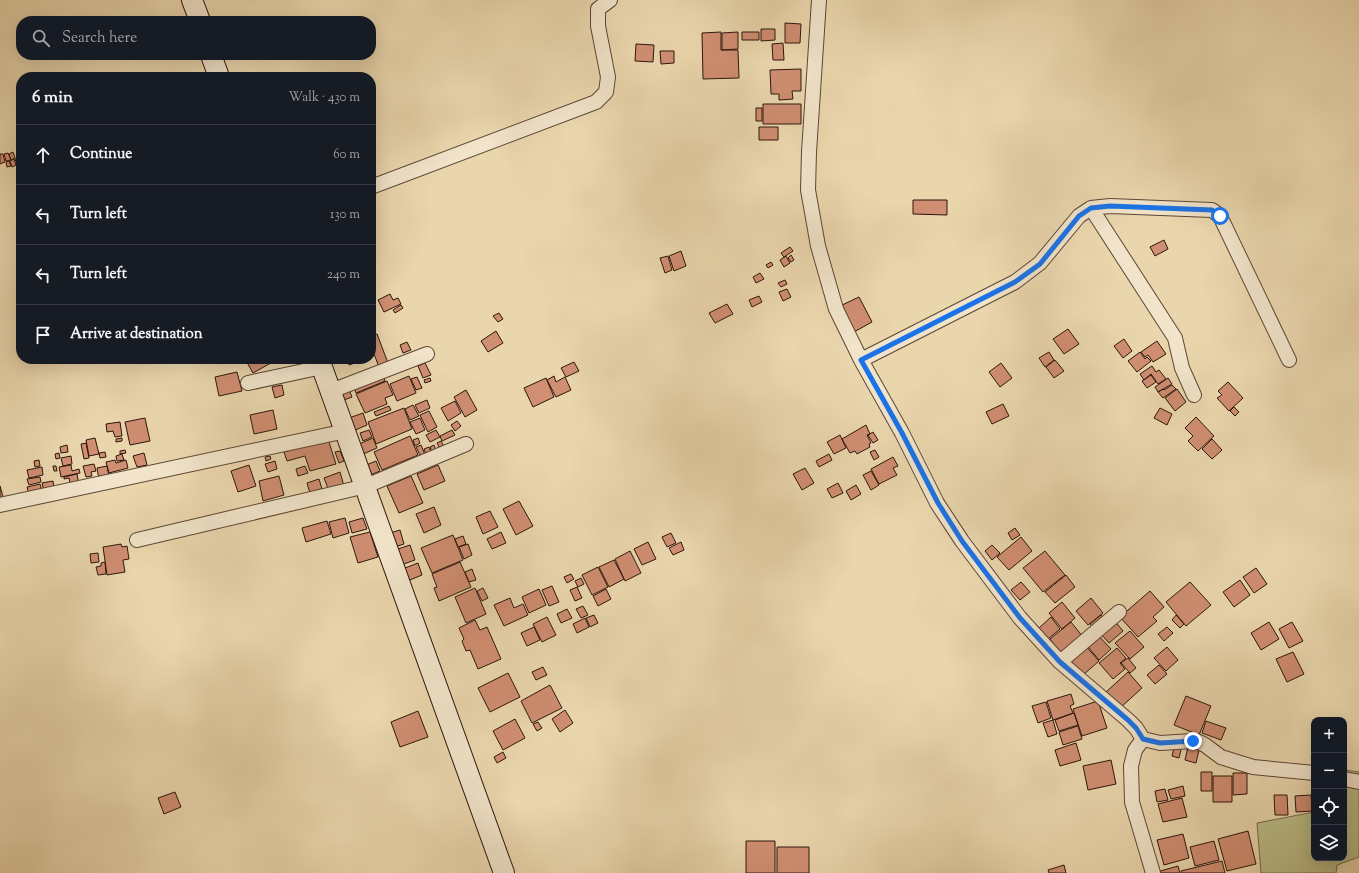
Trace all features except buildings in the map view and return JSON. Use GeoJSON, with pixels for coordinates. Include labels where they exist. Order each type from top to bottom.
{"type":"FeatureCollection","features":[{"type":"Feature","properties":{"kind":"street"},"geometry":{"type":"LineString","coordinates":[[192,0],[198,16]]}},
{"type":"Feature","properties":{"kind":"street"},"geometry":{"type":"LineString","coordinates":[[376,185],[596,102],[606,92],[608,77],[598,26],[598,9],[610,0]]}},
{"type":"Feature","properties":{"kind":"street"},"geometry":{"type":"LineString","coordinates":[[819,0],[808,190],[818,246],[836,309],[861,360],[902,433],[938,503],[962,541],[1020,618],[1060,662],[1128,720],[1136,728],[1143,739],[1160,743],[1199,742],[1221,757],[1253,767],[1311,773]]}},
{"type":"Feature","properties":{"kind":"street"},"geometry":{"type":"LineString","coordinates":[[214,60],[217,72]]}},
{"type":"Feature","properties":{"kind":"street"},"geometry":{"type":"LineString","coordinates":[[861,360],[1015,282],[1040,264],[1079,216],[1091,208],[1110,206],[1212,210],[1220,216],[1289,360]]}},
{"type":"Feature","properties":{"kind":"street"},"geometry":{"type":"LineString","coordinates":[[1091,208],[1175,338],[1182,368],[1194,395]]}},
{"type":"Feature","properties":{"kind":"street"},"geometry":{"type":"LineString","coordinates":[[331,391],[427,354]]}},
{"type":"Feature","properties":{"kind":"street"},"geometry":{"type":"LineString","coordinates":[[248,383],[317,364]]}},
{"type":"Feature","properties":{"kind":"street"},"geometry":{"type":"LineString","coordinates":[[321,364],[504,873]]}},
{"type":"Feature","properties":{"kind":"street"},"geometry":{"type":"LineString","coordinates":[[0,505],[346,431]]}},
{"type":"Feature","properties":{"kind":"street"},"geometry":{"type":"LineString","coordinates":[[137,540],[366,486],[466,444]]}},
{"type":"Feature","properties":{"kind":"street"},"geometry":{"type":"LineString","coordinates":[[1060,662],[1119,612]]}},
{"type":"Feature","properties":{"kind":"street"},"geometry":{"type":"LineString","coordinates":[[1143,739],[1135,750],[1131,766],[1132,802],[1153,873]]}},
{"type":"Feature","properties":{"kind":"street"},"geometry":{"type":"LineString","coordinates":[[1347,780],[1359,782]]}},
{"type":"Feature","properties":{"kind":"green space"},"geometry":{"type":"Polygon","coordinates":[[[1347,770],[1359,772],[1359,857],[1337,865],[1336,873],[1261,873],[1257,823],[1311,813],[1311,861],[1347,861],[1347,770]]]}},
{"type":"Feature","properties":{"kind":"route"},"geometry":{"type":"LineString","coordinates":[[1193,741],[1160,743],[1143,739],[1136,728],[1128,720],[1060,662],[1020,618],[962,541],[938,503],[902,433],[861,360],[1015,282],[1040,264],[1061,236],[1079,216],[1091,208],[1110,206],[1212,210],[1220,216]]}}]}
